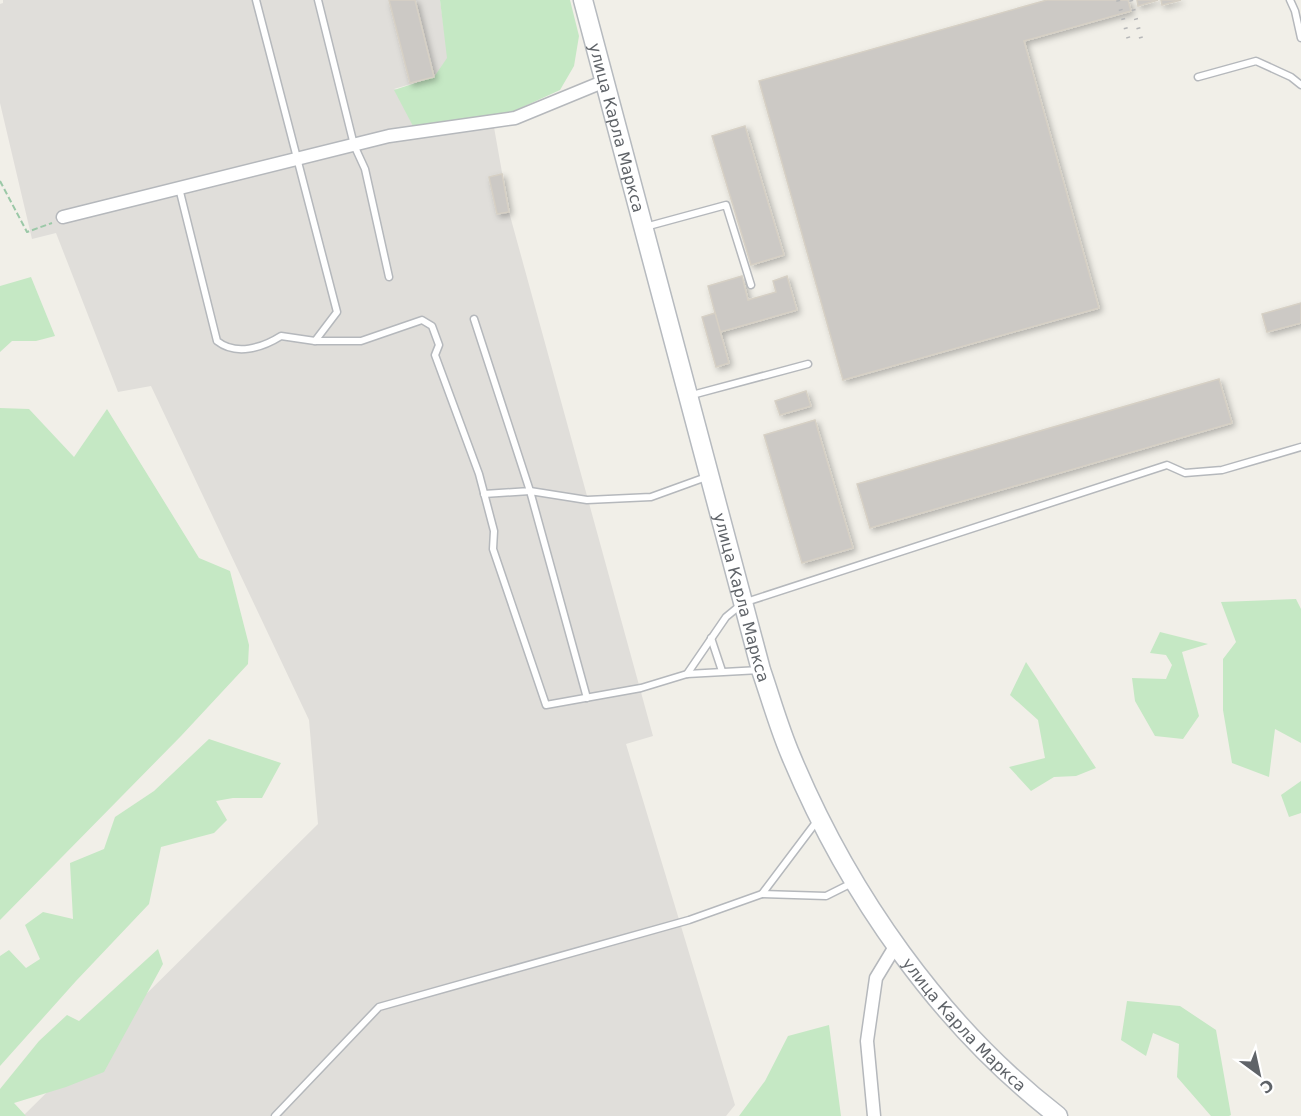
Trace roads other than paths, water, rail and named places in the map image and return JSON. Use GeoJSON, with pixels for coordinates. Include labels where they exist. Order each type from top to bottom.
{"type":"FeatureCollection","features":[{"type":"Feature","properties":{"kind":"main road","name":"улица Карла Маркса"},"geometry":{"type":"LineString","coordinates":[[584,0],[761,670],[790,756],[819,818],[854,882],[896,945],[944,1007],[988,1054],[1036,1099],[1058,1116]]}},
{"type":"Feature","properties":{"kind":"street"},"geometry":{"type":"LineString","coordinates":[[63,218],[389,136],[515,118],[605,81]]}},
{"type":"Feature","properties":{"kind":"street"},"geometry":{"type":"LineString","coordinates":[[874,1116],[867,1041],[876,978],[896,945]]}},
{"type":"Feature","properties":{"kind":"lane"},"geometry":{"type":"LineString","coordinates":[[256,0],[337,312],[315,341]]}},
{"type":"Feature","properties":{"kind":"lane"},"geometry":{"type":"LineString","coordinates":[[318,0],[354,145],[365,169],[389,278]]}},
{"type":"Feature","properties":{"kind":"lane"},"geometry":{"type":"LineString","coordinates":[[1290,0],[1301,38]]}},
{"type":"Feature","properties":{"kind":"lane"},"geometry":{"type":"LineString","coordinates":[[1198,77],[1256,61],[1291,77],[1301,85]]}},
{"type":"Feature","properties":{"kind":"lane"},"geometry":{"type":"LineString","coordinates":[[179,188],[217,341],[222,345],[243,349],[266,345],[280,336],[315,341],[361,341],[422,320],[432,326],[439,345],[435,355],[479,474],[494,531],[493,549],[546,705],[641,688],[687,674],[722,670],[761,670]]}},
{"type":"Feature","properties":{"kind":"lane"},"geometry":{"type":"LineString","coordinates":[[644,227],[726,205],[751,285]]}},
{"type":"Feature","properties":{"kind":"lane"},"geometry":{"type":"LineString","coordinates":[[474,319],[530,491],[587,698]]}},
{"type":"Feature","properties":{"kind":"lane"},"geometry":{"type":"LineString","coordinates":[[688,396],[808,364]]}},
{"type":"Feature","properties":{"kind":"lane"},"geometry":{"type":"LineString","coordinates":[[687,674],[726,617],[743,603],[1167,465],[1185,473],[1222,470],[1301,447]]}},
{"type":"Feature","properties":{"kind":"lane"},"geometry":{"type":"LineString","coordinates":[[484,494],[530,491],[587,500],[651,497],[709,476]]}},
{"type":"Feature","properties":{"kind":"lane"},"geometry":{"type":"LineString","coordinates":[[711,638],[722,670]]}},
{"type":"Feature","properties":{"kind":"lane"},"geometry":{"type":"LineString","coordinates":[[762,894],[819,818]]}},
{"type":"Feature","properties":{"kind":"lane"},"geometry":{"type":"LineString","coordinates":[[275,1116],[379,1007],[689,920],[762,894],[825,896],[854,882]]}},
{"type":"Feature","properties":{"kind":"railway"},"geometry":{"type":"LineString","coordinates":[[1118,0],[1130,44]]}},
{"type":"Feature","properties":{"kind":"railway"},"geometry":{"type":"LineString","coordinates":[[1131,0],[1142,42]]}}]}
